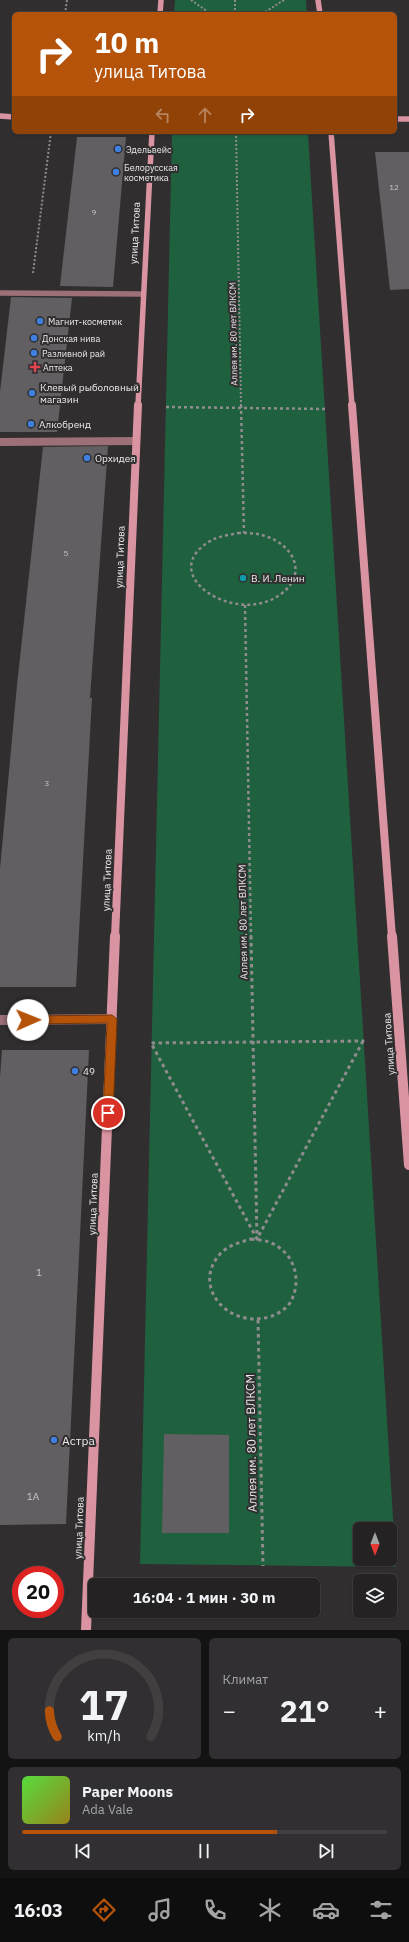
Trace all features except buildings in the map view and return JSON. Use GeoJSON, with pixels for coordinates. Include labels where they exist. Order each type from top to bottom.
{"type":"FeatureCollection","features":[{"type":"Feature","properties":{"kind":"street"},"geometry":{"type":"LineString","coordinates":[[160,12],[161,0]]}},
{"type":"Feature","properties":{"kind":"street"},"geometry":{"type":"LineString","coordinates":[[318,0],[320,12]]}},
{"type":"Feature","properties":{"kind":"street"},"geometry":{"type":"LineString","coordinates":[[0,116],[12,116]]}},
{"type":"Feature","properties":{"kind":"street"},"geometry":{"type":"LineString","coordinates":[[397,119],[409,119]]}},
{"type":"Feature","properties":{"kind":"street","name":"улица Титова"},"geometry":{"type":"LineString","coordinates":[[86,1630],[142,294],[152,134]]}},
{"type":"Feature","properties":{"kind":"street","name":"улица Титова"},"geometry":{"type":"LineString","coordinates":[[331,134],[409,1165]]}},
{"type":"Feature","properties":{"kind":"lane"},"geometry":{"type":"LineString","coordinates":[[0,293],[142,294]]}},
{"type":"Feature","properties":{"kind":"lane"},"geometry":{"type":"LineString","coordinates":[[0,442],[136,441]]}},
{"type":"Feature","properties":{"kind":"lane"},"geometry":{"type":"LineString","coordinates":[[0,1020],[112,1019]]}},
{"type":"Feature","properties":{"kind":"path"},"geometry":{"type":"LineString","coordinates":[[65,12],[67,0]]}},
{"type":"Feature","properties":{"kind":"path"},"geometry":{"type":"LineString","coordinates":[[191,0],[207,12]]}},
{"type":"Feature","properties":{"kind":"path"},"geometry":{"type":"LineString","coordinates":[[235,0],[235,12]]}},
{"type":"Feature","properties":{"kind":"path"},"geometry":{"type":"LineString","coordinates":[[265,12],[284,0]]}},
{"type":"Feature","properties":{"kind":"path"},"geometry":{"type":"LineString","coordinates":[[30,293],[51,134]]}},
{"type":"Feature","properties":{"kind":"path","name":"Аллея им. 80 лет ВЛКСМ"},"geometry":{"type":"LineString","coordinates":[[236,134],[244,533]]}},
{"type":"Feature","properties":{"kind":"path"},"geometry":{"type":"LineString","coordinates":[[166,407],[325,409]]}},
{"type":"Feature","properties":{"kind":"path"},"geometry":{"type":"LineString","coordinates":[[244,533],[256,534],[278,542],[293,556],[297,566],[296,576],[292,584],[282,595],[265,602],[245,605],[228,603],[214,599],[203,592],[195,583],[191,574],[191,564],[195,554],[213,539],[225,535],[244,533]]}},
{"type":"Feature","properties":{"kind":"path","name":"Аллея им. 80 лет ВЛКСМ"},"geometry":{"type":"LineString","coordinates":[[245,605],[257,1239]]}},
{"type":"Feature","properties":{"kind":"path"},"geometry":{"type":"LineString","coordinates":[[363,1041],[257,1239],[151,1043],[363,1041]]}},
{"type":"Feature","properties":{"kind":"path"},"geometry":{"type":"LineString","coordinates":[[257,1239],[274,1244],[288,1255],[298,1274],[295,1296],[289,1305],[278,1315],[258,1320],[235,1316],[227,1311],[217,1301],[210,1281],[211,1272],[221,1253],[233,1244],[257,1239]]}},
{"type":"Feature","properties":{"kind":"path","name":"Аллея им. 80 лет ВЛКСМ"},"geometry":{"type":"LineString","coordinates":[[258,1320],[262,1566]]}},
{"type":"Feature","properties":{"kind":"green space"},"geometry":{"type":"Polygon","coordinates":[[[175,0],[306,0],[307,12],[174,12],[175,0]]]}},
{"type":"Feature","properties":{"kind":"green space"},"geometry":{"type":"Polygon","coordinates":[[[172,134],[308,134],[393,1522],[353,1522],[353,1566],[396,1567],[140,1564],[172,134]]]}},
{"type":"Feature","properties":{"kind":"place","name":"Эдельвейс"},"geometry":{"type":"Point","coordinates":[118,149]}},
{"type":"Feature","properties":{"kind":"place","name":"Белорусская косметика"},"geometry":{"type":"Point","coordinates":[116,172]}},
{"type":"Feature","properties":{"kind":"place","name":"Магнит-косметик"},"geometry":{"type":"Point","coordinates":[40,321]}},
{"type":"Feature","properties":{"kind":"place","name":"Донская нива"},"geometry":{"type":"Point","coordinates":[34,338]}},
{"type":"Feature","properties":{"kind":"place","name":"Разливной рай"},"geometry":{"type":"Point","coordinates":[34,353]}},
{"type":"Feature","properties":{"kind":"place","name":"Аптека"},"geometry":{"type":"Point","coordinates":[35,367]}},
{"type":"Feature","properties":{"kind":"place","name":"Клевый рыболовный магазин"},"geometry":{"type":"Point","coordinates":[32,393]}},
{"type":"Feature","properties":{"kind":"place","name":"Алкобренд"},"geometry":{"type":"Point","coordinates":[31,424]}},
{"type":"Feature","properties":{"kind":"place","name":"Орхидея"},"geometry":{"type":"Point","coordinates":[87,458]}},
{"type":"Feature","properties":{"kind":"place","name":"В. И. Ленин"},"geometry":{"type":"Point","coordinates":[243,578]}},
{"type":"Feature","properties":{"kind":"place","name":"49"},"geometry":{"type":"Point","coordinates":[75,1071]}},
{"type":"Feature","properties":{"kind":"place","name":"Астра"},"geometry":{"type":"Point","coordinates":[54,1440]}},
{"type":"Feature","properties":{"kind":"route"},"geometry":{"type":"LineString","coordinates":[[28,1020],[112,1019],[108,1113]]}}]}
